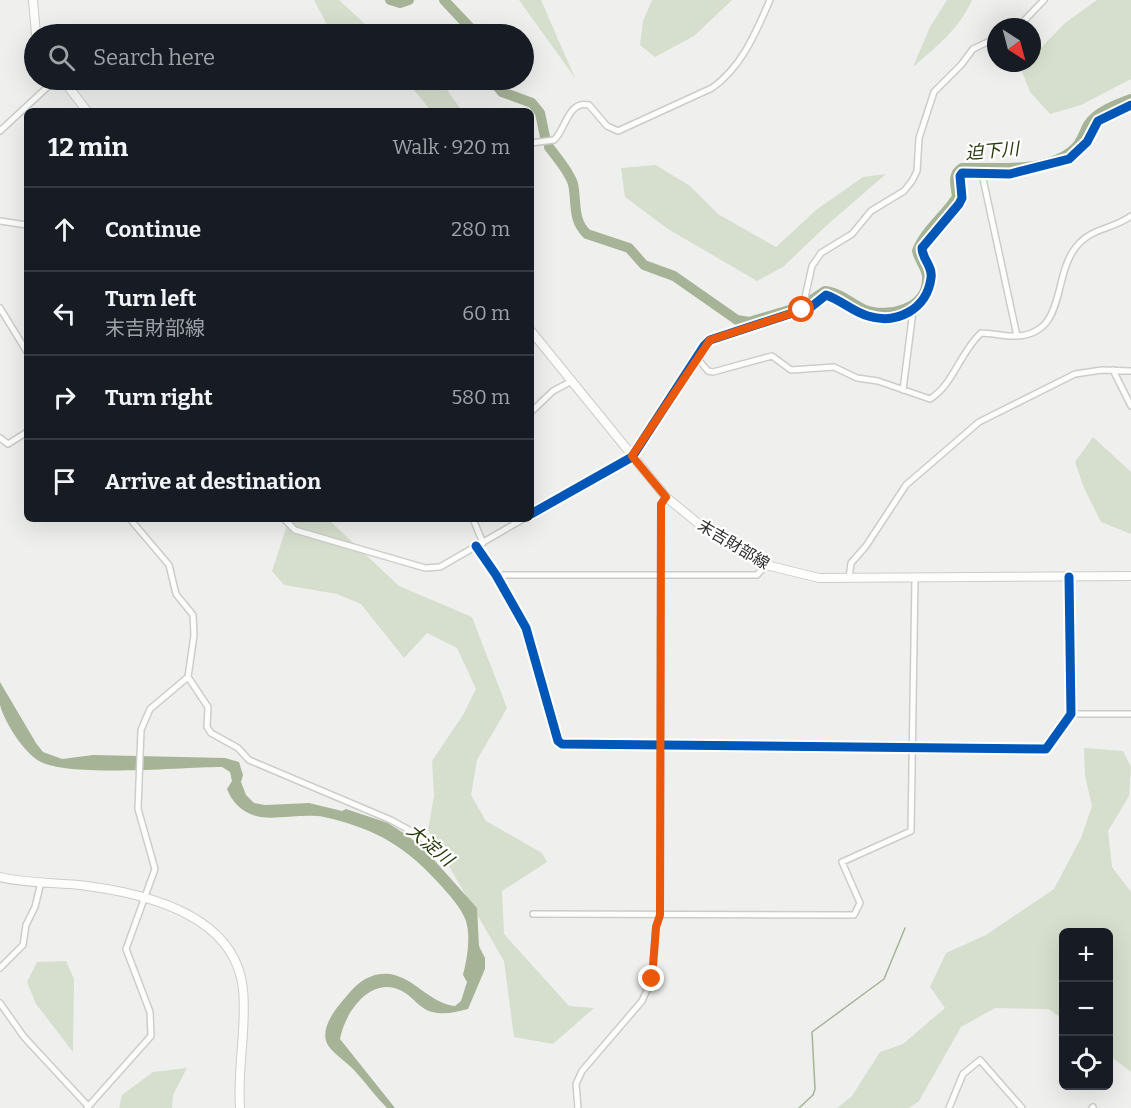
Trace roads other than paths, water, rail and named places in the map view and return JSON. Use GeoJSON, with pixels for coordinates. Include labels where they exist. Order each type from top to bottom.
{"type":"FeatureCollection","features":[{"type":"Feature","properties":{"kind":"main road"},"geometry":{"type":"LineString","coordinates":[[33,0],[35,24]]}},
{"type":"Feature","properties":{"kind":"main road"},"geometry":{"type":"LineString","coordinates":[[71,90],[85,108]]}},
{"type":"Feature","properties":{"kind":"main road","name":"末吉財部線"},"geometry":{"type":"LineString","coordinates":[[534,335],[666,497],[699,524],[765,566],[819,579],[1131,576]]}},
{"type":"Feature","properties":{"kind":"main road"},"geometry":{"type":"LineString","coordinates":[[0,877],[88,886],[144,898],[180,911],[209,927],[222,939],[237,963],[244,1001],[239,1076],[240,1108]]}},
{"type":"Feature","properties":{"kind":"street"},"geometry":{"type":"LineString","coordinates":[[534,142],[554,140],[570,112],[581,105],[589,105],[607,126],[618,131],[712,88],[725,79],[744,54],[770,0]]}},
{"type":"Feature","properties":{"kind":"street"},"geometry":{"type":"LineString","coordinates":[[1027,18],[1044,0]]}},
{"type":"Feature","properties":{"kind":"street"},"geometry":{"type":"LineString","coordinates":[[802,310],[812,266],[821,253],[852,234],[871,211],[904,191],[912,181],[919,162],[919,138],[934,92],[961,65],[973,49],[987,42]]}},
{"type":"Feature","properties":{"kind":"street"},"geometry":{"type":"LineString","coordinates":[[25,108],[44,90]]}},
{"type":"Feature","properties":{"kind":"street"},"geometry":{"type":"LineString","coordinates":[[534,512],[632,456],[710,340],[802,310],[826,295],[857,312],[880,319],[902,316],[913,311],[922,300],[931,278],[930,268],[923,258],[922,248],[959,204],[962,198],[960,176],[966,172],[1010,174],[1069,159],[1087,142],[1098,121],[1131,105]]}},
{"type":"Feature","properties":{"kind":"street"},"geometry":{"type":"LineString","coordinates":[[0,131],[24,109]]}},
{"type":"Feature","properties":{"kind":"street"},"geometry":{"type":"LineString","coordinates":[[982,174],[1017,336]]}},
{"type":"Feature","properties":{"kind":"street"},"geometry":{"type":"LineString","coordinates":[[697,358],[708,371],[713,372],[772,356],[792,370],[834,367],[857,378],[930,399],[943,388],[972,340],[981,333],[1017,336],[1038,330],[1047,324],[1054,312],[1066,268],[1077,246],[1096,231],[1131,216]]}},
{"type":"Feature","properties":{"kind":"street"},"geometry":{"type":"LineString","coordinates":[[0,221],[24,225]]}},
{"type":"Feature","properties":{"kind":"street"},"geometry":{"type":"LineString","coordinates":[[0,308],[24,347]]}},
{"type":"Feature","properties":{"kind":"street"},"geometry":{"type":"LineString","coordinates":[[903,390],[913,311]]}},
{"type":"Feature","properties":{"kind":"street"},"geometry":{"type":"LineString","coordinates":[[849,579],[851,563],[866,546],[906,485],[979,422],[1075,374],[1113,370],[1131,371]]}},
{"type":"Feature","properties":{"kind":"street"},"geometry":{"type":"LineString","coordinates":[[1113,370],[1131,406]]}},
{"type":"Feature","properties":{"kind":"street"},"geometry":{"type":"LineString","coordinates":[[534,409],[553,391],[572,381]]}},
{"type":"Feature","properties":{"kind":"street"},"geometry":{"type":"LineString","coordinates":[[0,438],[8,444],[24,434]]}},
{"type":"Feature","properties":{"kind":"street"},"geometry":{"type":"LineString","coordinates":[[578,1108],[576,1084],[582,1071],[642,1001],[652,979],[656,927],[660,915],[661,504],[666,497]]}},
{"type":"Feature","properties":{"kind":"street"},"geometry":{"type":"LineString","coordinates":[[0,1003],[24,1037],[87,1107],[151,1036],[150,1012],[126,949],[155,869],[138,809],[141,730],[150,709],[188,677],[194,635],[193,615],[176,594],[168,566],[132,522]]}},
{"type":"Feature","properties":{"kind":"street"},"geometry":{"type":"LineString","coordinates":[[287,522],[295,530],[425,568],[440,567],[519,522]]}},
{"type":"Feature","properties":{"kind":"street"},"geometry":{"type":"LineString","coordinates":[[474,522],[483,543]]}},
{"type":"Feature","properties":{"kind":"street"},"geometry":{"type":"LineString","coordinates":[[476,546],[496,575],[526,628],[560,744],[1046,749],[1071,714],[1069,577]]}},
{"type":"Feature","properties":{"kind":"street"},"geometry":{"type":"LineString","coordinates":[[496,575],[757,575],[765,566]]}},
{"type":"Feature","properties":{"kind":"street"},"geometry":{"type":"LineString","coordinates":[[533,914],[854,915],[860,903],[842,862],[911,831],[915,578]]}},
{"type":"Feature","properties":{"kind":"street"},"geometry":{"type":"LineString","coordinates":[[188,677],[208,707],[207,727],[211,733],[238,748],[249,760],[390,820],[420,836],[435,849]]}},
{"type":"Feature","properties":{"kind":"street"},"geometry":{"type":"LineString","coordinates":[[1071,714],[1131,714]]}},
{"type":"Feature","properties":{"kind":"street"},"geometry":{"type":"LineString","coordinates":[[0,968],[23,945],[26,925],[35,907],[41,882]]}},
{"type":"Feature","properties":{"kind":"street"},"geometry":{"type":"LineString","coordinates":[[949,1108],[963,1074],[980,1060],[1022,1108]]}},
{"type":"Feature","properties":{"kind":"waterway","name":"迫下川"},"geometry":{"type":"LineString","coordinates":[[390,0],[400,3],[409,0]]}},
{"type":"Feature","properties":{"kind":"waterway","name":"迫下川"},"geometry":{"type":"LineString","coordinates":[[444,0],[467,24]]}},
{"type":"Feature","properties":{"kind":"waterway","name":"迫下川"},"geometry":{"type":"LineString","coordinates":[[500,90],[532,103],[540,113],[545,137]]}},
{"type":"Feature","properties":{"kind":"waterway","name":"迫下川"},"geometry":{"type":"LineString","coordinates":[[807,303],[825,291],[835,293],[872,312],[894,312],[914,304],[926,288],[927,276],[917,251],[925,236],[957,197],[956,174],[962,168],[1021,168],[1036,166],[1063,157],[1077,146],[1088,125],[1096,116],[1131,99]]}},
{"type":"Feature","properties":{"kind":"waterway","name":"迫下川"},"geometry":{"type":"LineString","coordinates":[[549,147],[571,179],[577,217],[587,234],[629,248],[644,265],[674,276],[737,320],[749,322],[796,308]]}},
{"type":"Feature","properties":{"kind":"waterway"},"geometry":{"type":"LineString","coordinates":[[799,1108],[813,1095],[815,1089],[812,1032],[884,979],[905,928]]}},
{"type":"Feature","properties":{"kind":"water label","name":"大淀川"},"geometry":{"type":"Point","coordinates":[430,845]}}]}
